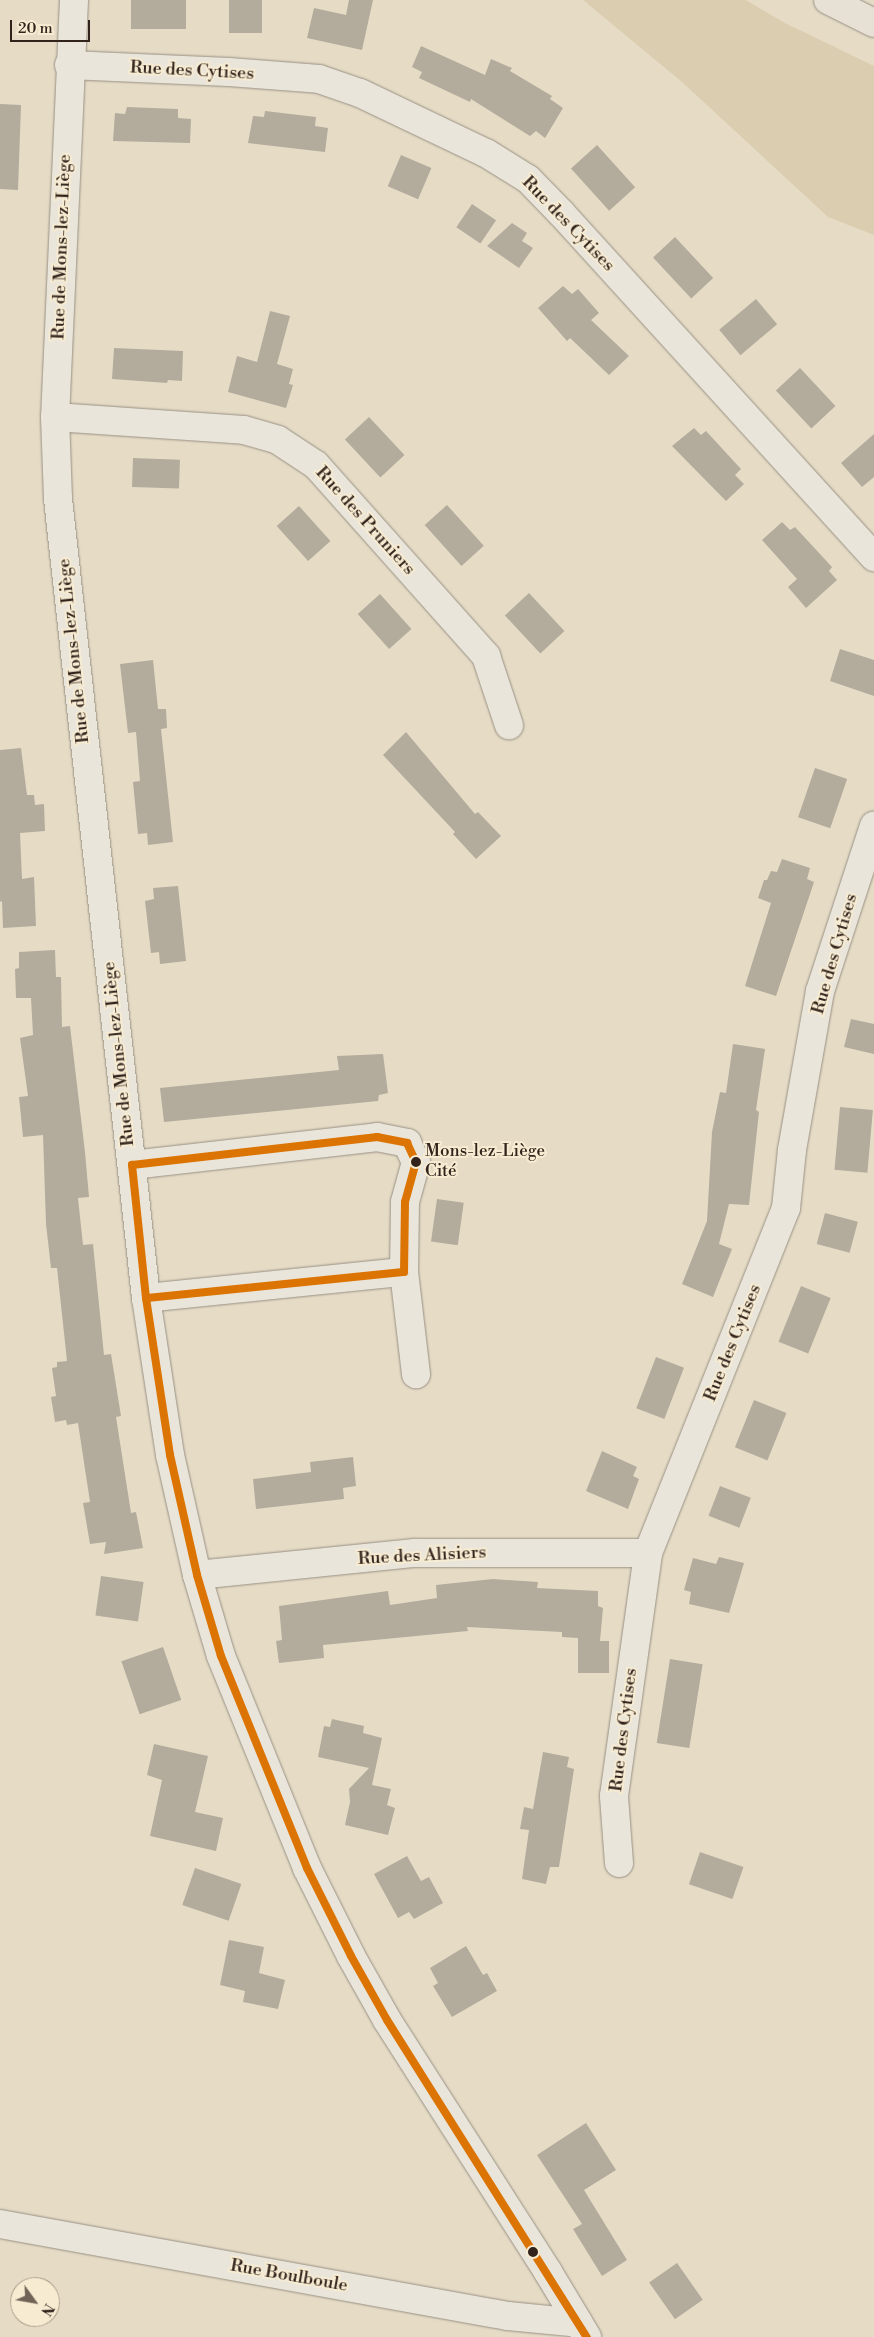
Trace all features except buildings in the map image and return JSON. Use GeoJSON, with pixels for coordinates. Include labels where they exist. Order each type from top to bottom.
{"type":"FeatureCollection","features":[{"type":"Feature","properties":{"kind":"main road"},"geometry":{"type":"LineString","coordinates":[[828,0],[874,23]]}},
{"type":"Feature","properties":{"kind":"street","name":"Rue de Mons-lez-Liège"},"geometry":{"type":"LineString","coordinates":[[74,0],[69,65],[56,417],[58,499],[146,1298],[170,1455],[197,1576],[221,1656],[307,1868],[351,1956],[387,2020],[583,2330]]}},
{"type":"Feature","properties":{"kind":"street","name":"Rue des Cytises"},"geometry":{"type":"LineString","coordinates":[[69,65],[228,72],[319,79],[360,93],[486,153],[528,179],[562,214],[874,557]]}},
{"type":"Feature","properties":{"kind":"street","name":"Rue des Pruniers"},"geometry":{"type":"LineString","coordinates":[[56,417],[244,430],[278,440],[316,465],[486,656],[509,725]]}},
{"type":"Feature","properties":{"kind":"street","name":"Rue des Cytises"},"geometry":{"type":"LineString","coordinates":[[619,1863],[614,1796],[648,1552],[786,1208],[792,1150],[820,991],[874,826]]}},
{"type":"Feature","properties":{"kind":"street"},"geometry":{"type":"LineString","coordinates":[[132,1164],[377,1137],[407,1144],[416,1162],[405,1202],[404,1272],[416,1374]]}},
{"type":"Feature","properties":{"kind":"street"},"geometry":{"type":"LineString","coordinates":[[146,1298],[404,1272]]}},
{"type":"Feature","properties":{"kind":"street","name":"Rue des Alisiers"},"geometry":{"type":"LineString","coordinates":[[197,1576],[415,1552],[648,1552]]}},
{"type":"Feature","properties":{"kind":"street","name":"Rue Boulboule"},"geometry":{"type":"LineString","coordinates":[[0,2224],[583,2330]]}},
{"type":"Feature","properties":{"kind":"shaded area"},"geometry":{"type":"Polygon","coordinates":[[[583,0],[746,0],[783,22],[874,66],[874,235],[828,217],[682,82],[583,0]]]}},
{"type":"Feature","properties":{"kind":"transit line"},"geometry":{"type":"LineString","coordinates":[[377,1137],[407,1143],[416,1162],[405,1202],[404,1272],[146,1298],[132,1165],[377,1137]]}},
{"type":"Feature","properties":{"kind":"transit line"},"geometry":{"type":"LineString","coordinates":[[146,1298],[170,1455],[197,1575],[221,1656],[307,1868],[351,1956],[387,2020],[587,2337]]}},
{"type":"Feature","properties":{"kind":"place","name":"Mons-lez-Liège Cité"},"geometry":{"type":"Point","coordinates":[416,1162]}}]}
